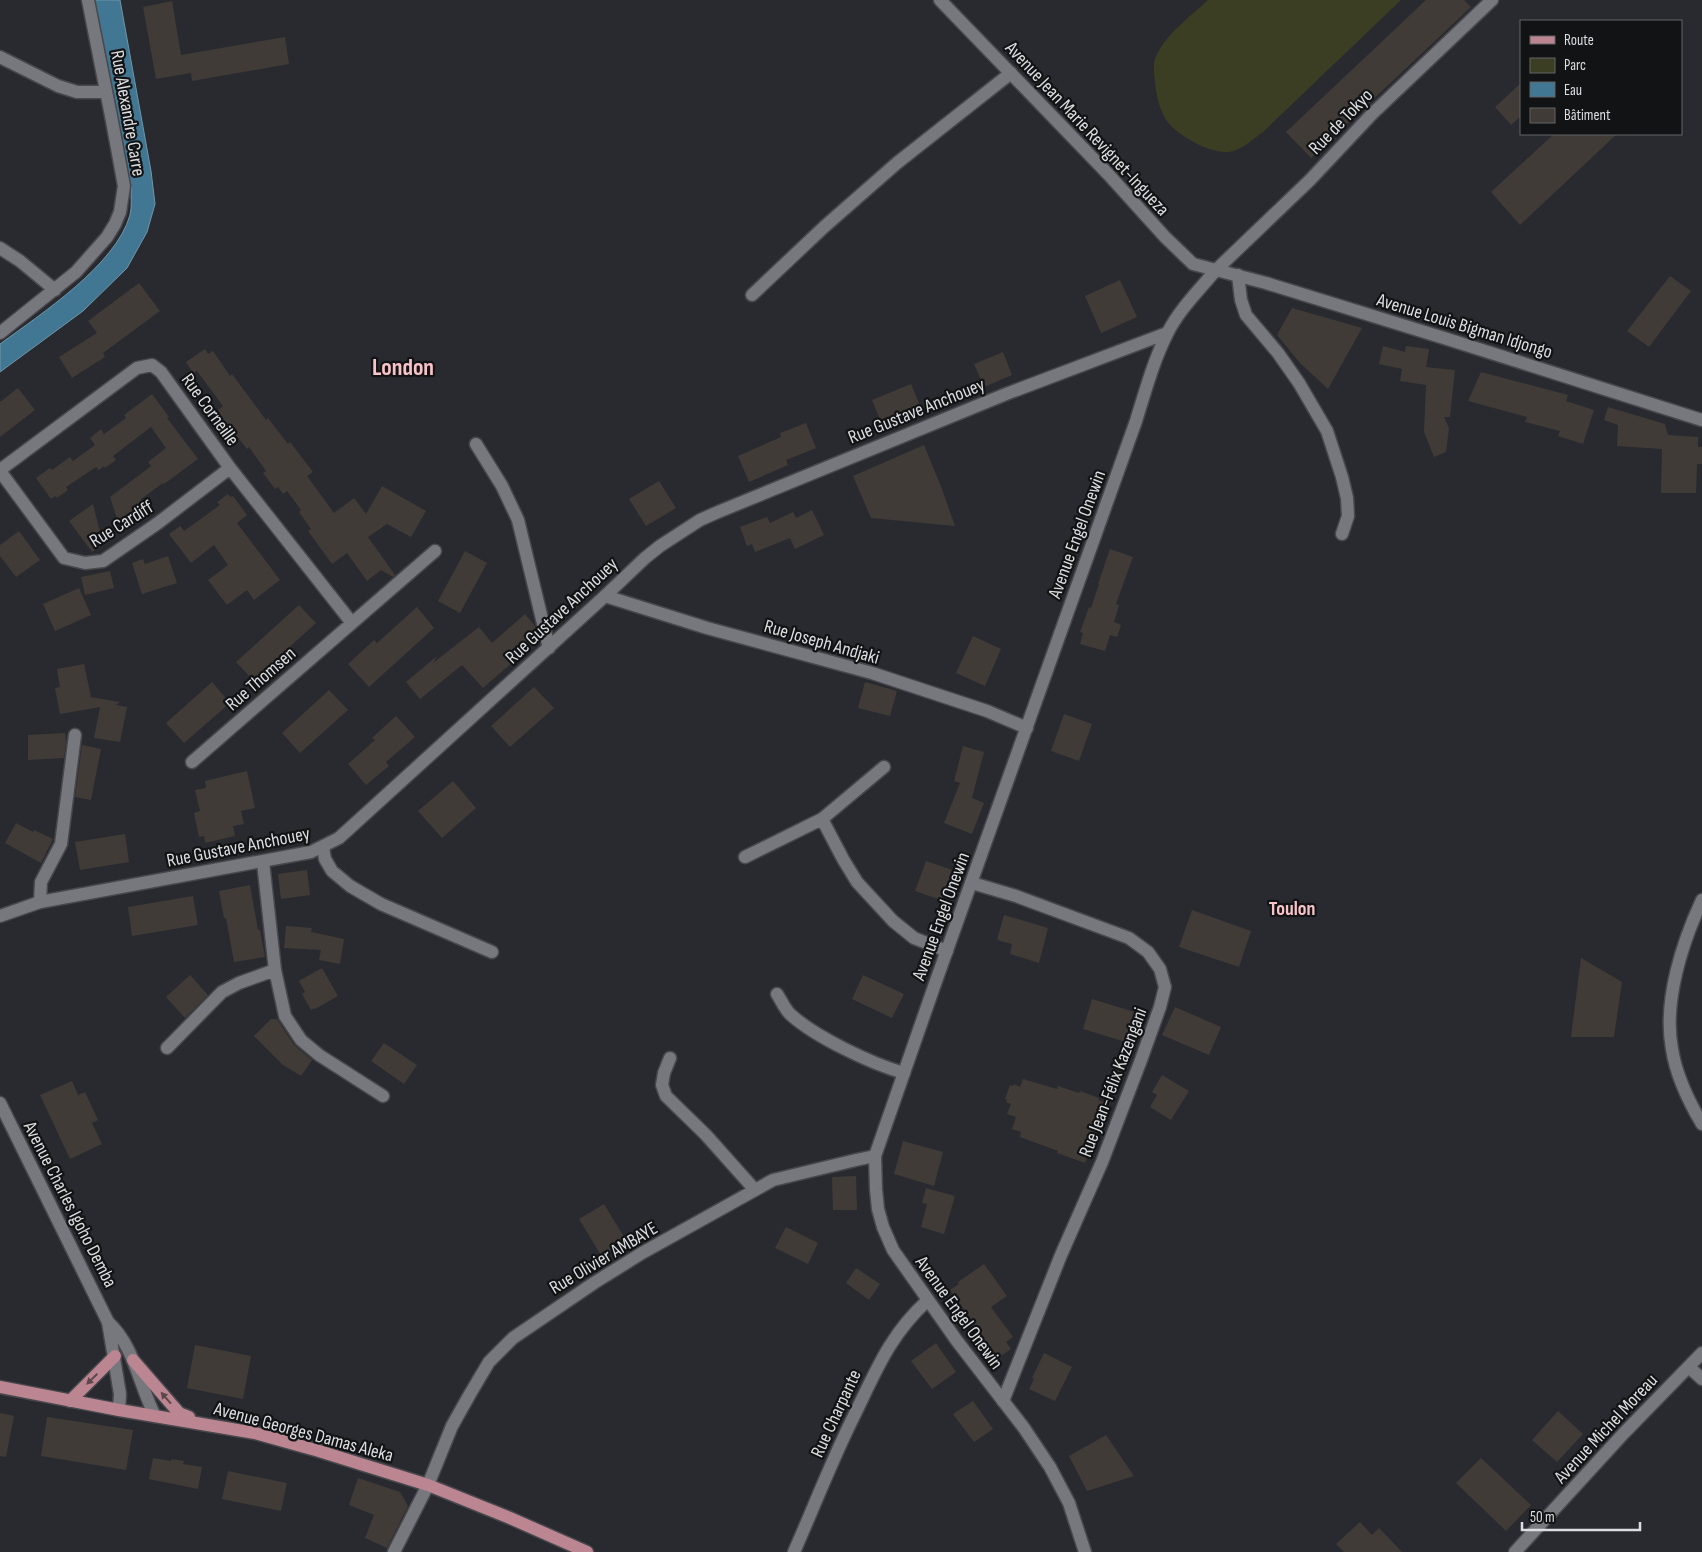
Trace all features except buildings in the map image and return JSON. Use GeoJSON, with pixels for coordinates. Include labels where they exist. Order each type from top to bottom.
{"type":"FeatureCollection","features":[{"type":"Feature","properties":{"kind":"main road"},"geometry":{"type":"LineString","coordinates":[[70,1401],[115,1356]]}},
{"type":"Feature","properties":{"kind":"main road"},"geometry":{"type":"LineString","coordinates":[[133,1360],[179,1413],[206,1424]]}},
{"type":"Feature","properties":{"kind":"main road","name":"Avenue Georges Damas Aleka"},"geometry":{"type":"LineString","coordinates":[[0,1387],[274,1438],[428,1485],[587,1552]]}},
{"type":"Feature","properties":{"kind":"street","name":"Rue Alexandre Carre"},"geometry":{"type":"LineString","coordinates":[[0,332],[76,272],[107,237],[120,212],[124,186],[88,0]]}},
{"type":"Feature","properties":{"kind":"street","name":"Avenue Jean Marie Revignet-Ingueza"},"geometry":{"type":"LineString","coordinates":[[940,0],[1108,174],[1165,237],[1193,264],[1216,270]]}},
{"type":"Feature","properties":{"kind":"street","name":"Rue de Tokyo"},"geometry":{"type":"LineString","coordinates":[[1216,270],[1296,193],[1372,114],[1492,0]]}},
{"type":"Feature","properties":{"kind":"street"},"geometry":{"type":"LineString","coordinates":[[0,57],[58,86],[77,92],[106,92]]}},
{"type":"Feature","properties":{"kind":"street"},"geometry":{"type":"LineString","coordinates":[[752,295],[824,227],[897,163],[1011,73]]}},
{"type":"Feature","properties":{"kind":"street"},"geometry":{"type":"LineString","coordinates":[[0,248],[20,261],[55,290]]}},
{"type":"Feature","properties":{"kind":"street","name":"Avenue Louis Bigman Idjongo"},"geometry":{"type":"LineString","coordinates":[[1216,270],[1238,275],[1453,341],[1702,420]]}},
{"type":"Feature","properties":{"kind":"street","name":"Avenue Engel Onewin"},"geometry":{"type":"LineString","coordinates":[[1084,1552],[1069,1503],[1050,1466],[1004,1401],[986,1381],[893,1250],[878,1209],[875,1156],[1136,421],[1149,379],[1167,333],[1216,270]]}},
{"type":"Feature","properties":{"kind":"street"},"geometry":{"type":"LineString","coordinates":[[1238,275],[1246,315],[1278,353],[1299,383],[1327,431],[1347,498],[1348,516],[1342,534]]}},
{"type":"Feature","properties":{"kind":"street","name":"Rue Gustave Anchouey"},"geometry":{"type":"LineString","coordinates":[[0,916],[40,902],[263,862],[311,852],[323,847],[339,838],[653,552],[680,532],[709,516],[1006,394],[1167,333]]}},
{"type":"Feature","properties":{"kind":"street","name":"Rue Corneille"},"geometry":{"type":"LineString","coordinates":[[0,470],[137,368],[152,365],[161,372],[230,468],[352,623]]}},
{"type":"Feature","properties":{"kind":"street"},"geometry":{"type":"LineString","coordinates":[[476,444],[502,486],[518,520],[549,648]]}},
{"type":"Feature","properties":{"kind":"street","name":"Rue Cardiff"},"geometry":{"type":"LineString","coordinates":[[0,470],[64,558],[85,564],[103,561],[158,524],[230,468]]}},
{"type":"Feature","properties":{"kind":"street","name":"Rue Thomsen"},"geometry":{"type":"LineString","coordinates":[[192,762],[435,551]]}},
{"type":"Feature","properties":{"kind":"street","name":"Rue Joseph Andjaki"},"geometry":{"type":"LineString","coordinates":[[605,596],[707,628],[872,673],[987,711],[1027,728]]}},
{"type":"Feature","properties":{"kind":"street"},"geometry":{"type":"LineString","coordinates":[[40,902],[42,882],[61,844],[76,735]]}},
{"type":"Feature","properties":{"kind":"street"},"geometry":{"type":"LineString","coordinates":[[745,857],[822,819],[884,767]]}},
{"type":"Feature","properties":{"kind":"street"},"geometry":{"type":"LineString","coordinates":[[822,819],[843,859],[858,882],[893,921],[914,938],[947,951]]}},
{"type":"Feature","properties":{"kind":"street"},"geometry":{"type":"LineString","coordinates":[[323,847],[325,859],[332,871],[350,886],[381,904],[492,952]]}},
{"type":"Feature","properties":{"kind":"street"},"geometry":{"type":"LineString","coordinates":[[263,862],[275,970],[285,1016],[301,1040],[319,1055],[383,1096]]}},
{"type":"Feature","properties":{"kind":"street","name":"Rue Jean-Félix Kazengani"},"geometry":{"type":"LineString","coordinates":[[972,883],[1016,896],[1129,938],[1148,952],[1160,968],[1165,987],[1141,1060],[1102,1162],[1061,1255],[1004,1401]]}},
{"type":"Feature","properties":{"kind":"street"},"geometry":{"type":"LineString","coordinates":[[1702,900],[1680,954],[1673,987],[1669,1027],[1672,1050],[1682,1081],[1702,1124]]}},
{"type":"Feature","properties":{"kind":"street"},"geometry":{"type":"LineString","coordinates":[[167,1048],[222,992],[239,983],[275,970]]}},
{"type":"Feature","properties":{"kind":"street"},"geometry":{"type":"LineString","coordinates":[[777,994],[789,1013],[812,1030],[844,1048],[892,1070],[904,1073]]}},
{"type":"Feature","properties":{"kind":"street"},"geometry":{"type":"LineString","coordinates":[[670,1058],[662,1085],[666,1096],[706,1135],[755,1190]]}},
{"type":"Feature","properties":{"kind":"street","name":"Avenue Charles Igoho Demba"},"geometry":{"type":"LineString","coordinates":[[0,1103],[108,1322]]}},
{"type":"Feature","properties":{"kind":"street","name":"Rue Olivier AMBAYE"},"geometry":{"type":"LineString","coordinates":[[394,1552],[428,1485],[452,1426],[489,1362],[513,1338],[642,1253],[694,1226],[773,1180],[875,1156]]}},
{"type":"Feature","properties":{"kind":"street","name":"Rue Charpante"},"geometry":{"type":"LineString","coordinates":[[794,1552],[845,1434],[884,1354],[910,1317],[928,1300]]}},
{"type":"Feature","properties":{"kind":"street"},"geometry":{"type":"LineString","coordinates":[[108,1322],[115,1356],[120,1410]]}},
{"type":"Feature","properties":{"kind":"street"},"geometry":{"type":"LineString","coordinates":[[108,1322],[116,1328],[133,1360],[154,1416]]}},
{"type":"Feature","properties":{"kind":"street","name":"Avenue Michel Moreau"},"geometry":{"type":"LineString","coordinates":[[1515,1552],[1624,1433],[1702,1353]]}},
{"type":"Feature","properties":{"kind":"street"},"geometry":{"type":"LineString","coordinates":[[1689,1367],[1702,1379]]}},
{"type":"Feature","properties":{"kind":"green space"},"geometry":{"type":"Polygon","coordinates":[[[1208,0],[1401,0],[1263,132],[1241,148],[1227,152],[1201,146],[1169,124],[1163,114],[1155,87],[1154,64],[1159,50],[1171,34],[1208,0]]]}},
{"type":"Feature","properties":{"kind":"water"},"geometry":{"type":"Polygon","coordinates":[[[94,0],[120,0],[151,171],[155,204],[147,232],[127,268],[83,311],[0,372],[0,344],[55,303],[94,270],[110,252],[122,234],[130,215],[131,188],[94,0]]]}},
{"type":"Feature","properties":{"kind":"district","name":"London"},"geometry":{"type":"Point","coordinates":[403,367]}},
{"type":"Feature","properties":{"kind":"district","name":"Toulon"},"geometry":{"type":"Point","coordinates":[1292,908]}}]}
